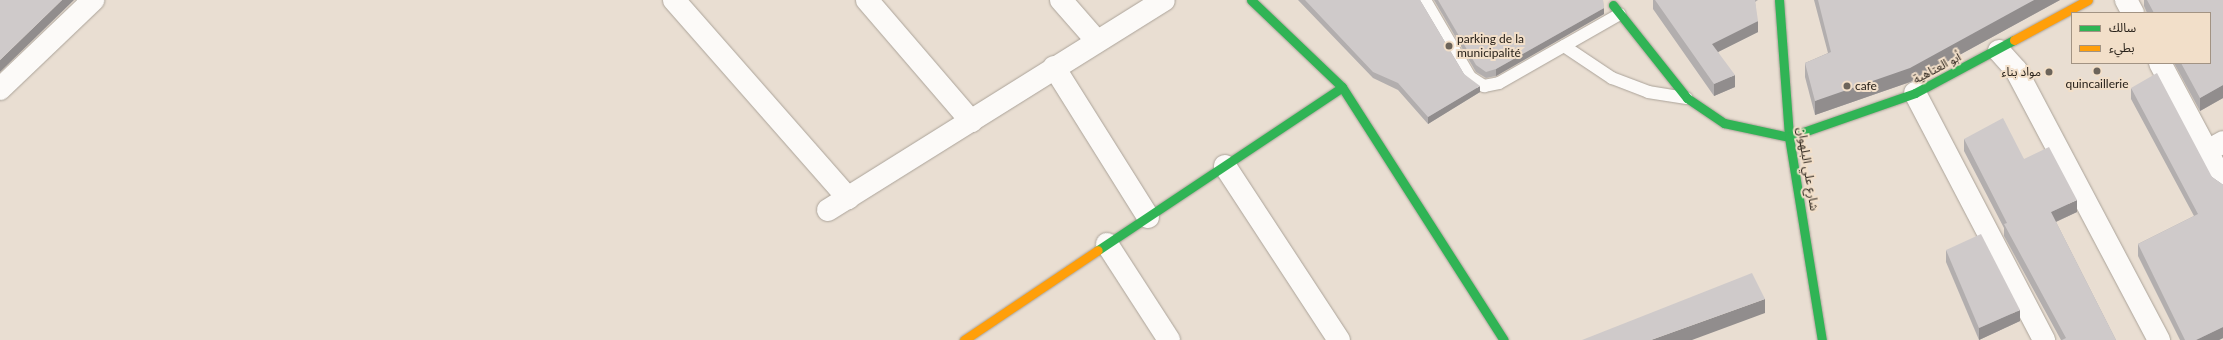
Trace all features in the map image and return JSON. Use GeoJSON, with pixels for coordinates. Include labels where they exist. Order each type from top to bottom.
{"type":"FeatureCollection","features":[{"type":"Feature","properties":{"kind":"street"},"geometry":{"type":"LineString","coordinates":[[0,89],[93,0]]}},
{"type":"Feature","properties":{"kind":"street"},"geometry":{"type":"LineString","coordinates":[[674,0],[848,198]]}},
{"type":"Feature","properties":{"kind":"street"},"geometry":{"type":"LineString","coordinates":[[867,0],[971,121]]}},
{"type":"Feature","properties":{"kind":"street"},"geometry":{"type":"LineString","coordinates":[[1062,0],[1096,40]]}},
{"type":"Feature","properties":{"kind":"street"},"geometry":{"type":"LineString","coordinates":[[828,210],[971,121],[1096,40],[1164,0]]}},
{"type":"Feature","properties":{"kind":"street"},"geometry":{"type":"LineString","coordinates":[[1251,0],[1342,87],[1504,340]]}},
{"type":"Feature","properties":{"kind":"street","name":"شارع علي البلهوان"},"geometry":{"type":"LineString","coordinates":[[1779,0],[1789,137],[1822,340]]}},
{"type":"Feature","properties":{"kind":"street","name":"أبو العتاهية"},"geometry":{"type":"LineString","coordinates":[[1789,137],[1915,93],[1999,51],[2086,0]]}},
{"type":"Feature","properties":{"kind":"street"},"geometry":{"type":"LineString","coordinates":[[2126,0],[2132,12]]}},
{"type":"Feature","properties":{"kind":"street"},"geometry":{"type":"LineString","coordinates":[[1616,5],[1687,98],[1724,123],[1789,137]]}},
{"type":"Feature","properties":{"kind":"street"},"geometry":{"type":"LineString","coordinates":[[1999,51],[2016,70],[2158,340]]}},
{"type":"Feature","properties":{"kind":"street"},"geometry":{"type":"LineString","coordinates":[[2161,64],[2215,146],[2223,183]]}},
{"type":"Feature","properties":{"kind":"street"},"geometry":{"type":"LineString","coordinates":[[1054,67],[1148,217]]}},
{"type":"Feature","properties":{"kind":"street"},"geometry":{"type":"LineString","coordinates":[[964,340],[1342,87]]}},
{"type":"Feature","properties":{"kind":"street"},"geometry":{"type":"LineString","coordinates":[[1915,93],[2044,340]]}},
{"type":"Feature","properties":{"kind":"street"},"geometry":{"type":"LineString","coordinates":[[1224,166],[1339,340]]}},
{"type":"Feature","properties":{"kind":"street"},"geometry":{"type":"LineString","coordinates":[[1107,244],[1169,340]]}},
{"type":"Feature","properties":{"kind":"lane"},"geometry":{"type":"LineString","coordinates":[[1425,0],[1470,77],[1484,86],[1500,83],[1564,46],[1616,5]]}},
{"type":"Feature","properties":{"kind":"lane"},"geometry":{"type":"LineString","coordinates":[[1564,46],[1612,78],[1648,92],[1687,98]]}},
{"type":"Feature","properties":{"kind":"building"},"geometry":{"type":"Polygon","coordinates":[[[0,0],[62,0],[0,60],[0,0]]]}},
{"type":"Feature","properties":{"kind":"building"},"geometry":{"type":"Polygon","coordinates":[[[1305,0],[1420,0],[1464,74],[1480,86],[1428,117],[1398,83],[1373,72],[1305,0]]]}},
{"type":"Feature","properties":{"kind":"building"},"geometry":{"type":"Polygon","coordinates":[[[1438,0],[1603,0],[1604,8],[1496,69],[1486,72],[1476,65],[1438,0]]]}},
{"type":"Feature","properties":{"kind":"building"},"geometry":{"type":"Polygon","coordinates":[[[1655,0],[1755,0],[1758,21],[1712,44],[1735,75],[1714,84],[1655,0]]]}},
{"type":"Feature","properties":{"kind":"building"},"geometry":{"type":"Polygon","coordinates":[[[1818,0],[2034,0],[1910,68],[1815,101],[1805,63],[1831,52],[1818,0]]]}},
{"type":"Feature","properties":{"kind":"building"},"geometry":{"type":"Polygon","coordinates":[[[2147,0],[2223,0],[2223,85],[2200,98],[2182,64],[2211,64],[2211,12],[2153,12],[2147,0]]]}},
{"type":"Feature","properties":{"kind":"building"},"geometry":{"type":"Polygon","coordinates":[[[2157,73],[2212,177],[2223,184],[2223,327],[2196,340],[2185,340],[2138,244],[2198,214],[2131,88],[2157,73]]]}},
{"type":"Feature","properties":{"kind":"building"},"geometry":{"type":"Polygon","coordinates":[[[2003,118],[2024,159],[2049,147],[2077,200],[2051,212],[2116,340],[2062,340],[2066,338],[2004,224],[2007,223],[1964,139],[2003,118]]]}},
{"type":"Feature","properties":{"kind":"building"},"geometry":{"type":"Polygon","coordinates":[[[1981,234],[2020,310],[1979,328],[1946,250],[1981,234]]]}},
{"type":"Feature","properties":{"kind":"building"},"geometry":{"type":"Polygon","coordinates":[[[1752,273],[1765,299],[1651,340],[1582,340],[1752,273]]]}},
{"type":"Feature","properties":{"kind":"traffic: fast"},"geometry":{"type":"LineString","coordinates":[[1251,0],[1342,87],[1504,340]]}},
{"type":"Feature","properties":{"kind":"traffic: fast"},"geometry":{"type":"LineString","coordinates":[[1779,0],[1789,137],[1822,340]]}},
{"type":"Feature","properties":{"kind":"traffic: fast"},"geometry":{"type":"LineString","coordinates":[[1613,5],[1687,98],[1724,123],[1789,137],[1915,93],[2014,40]]}},
{"type":"Feature","properties":{"kind":"traffic: fast"},"geometry":{"type":"LineString","coordinates":[[1098,250],[1342,87]]}},
{"type":"Feature","properties":{"kind":"traffic: slow"},"geometry":{"type":"LineString","coordinates":[[2014,40],[2088,0]]}},
{"type":"Feature","properties":{"kind":"traffic: slow"},"geometry":{"type":"LineString","coordinates":[[964,340],[1098,250]]}},
{"type":"Feature","properties":{"kind":"place","name":"parking de la municipalité"},"geometry":{"type":"Point","coordinates":[1449,46]}},
{"type":"Feature","properties":{"kind":"place","name":"quincaillerie"},"geometry":{"type":"Point","coordinates":[2097,71]}},
{"type":"Feature","properties":{"kind":"place","name":"مواد بناء"},"geometry":{"type":"Point","coordinates":[2049,72]}},
{"type":"Feature","properties":{"kind":"place","name":"cafe"},"geometry":{"type":"Point","coordinates":[1847,86]}}]}
